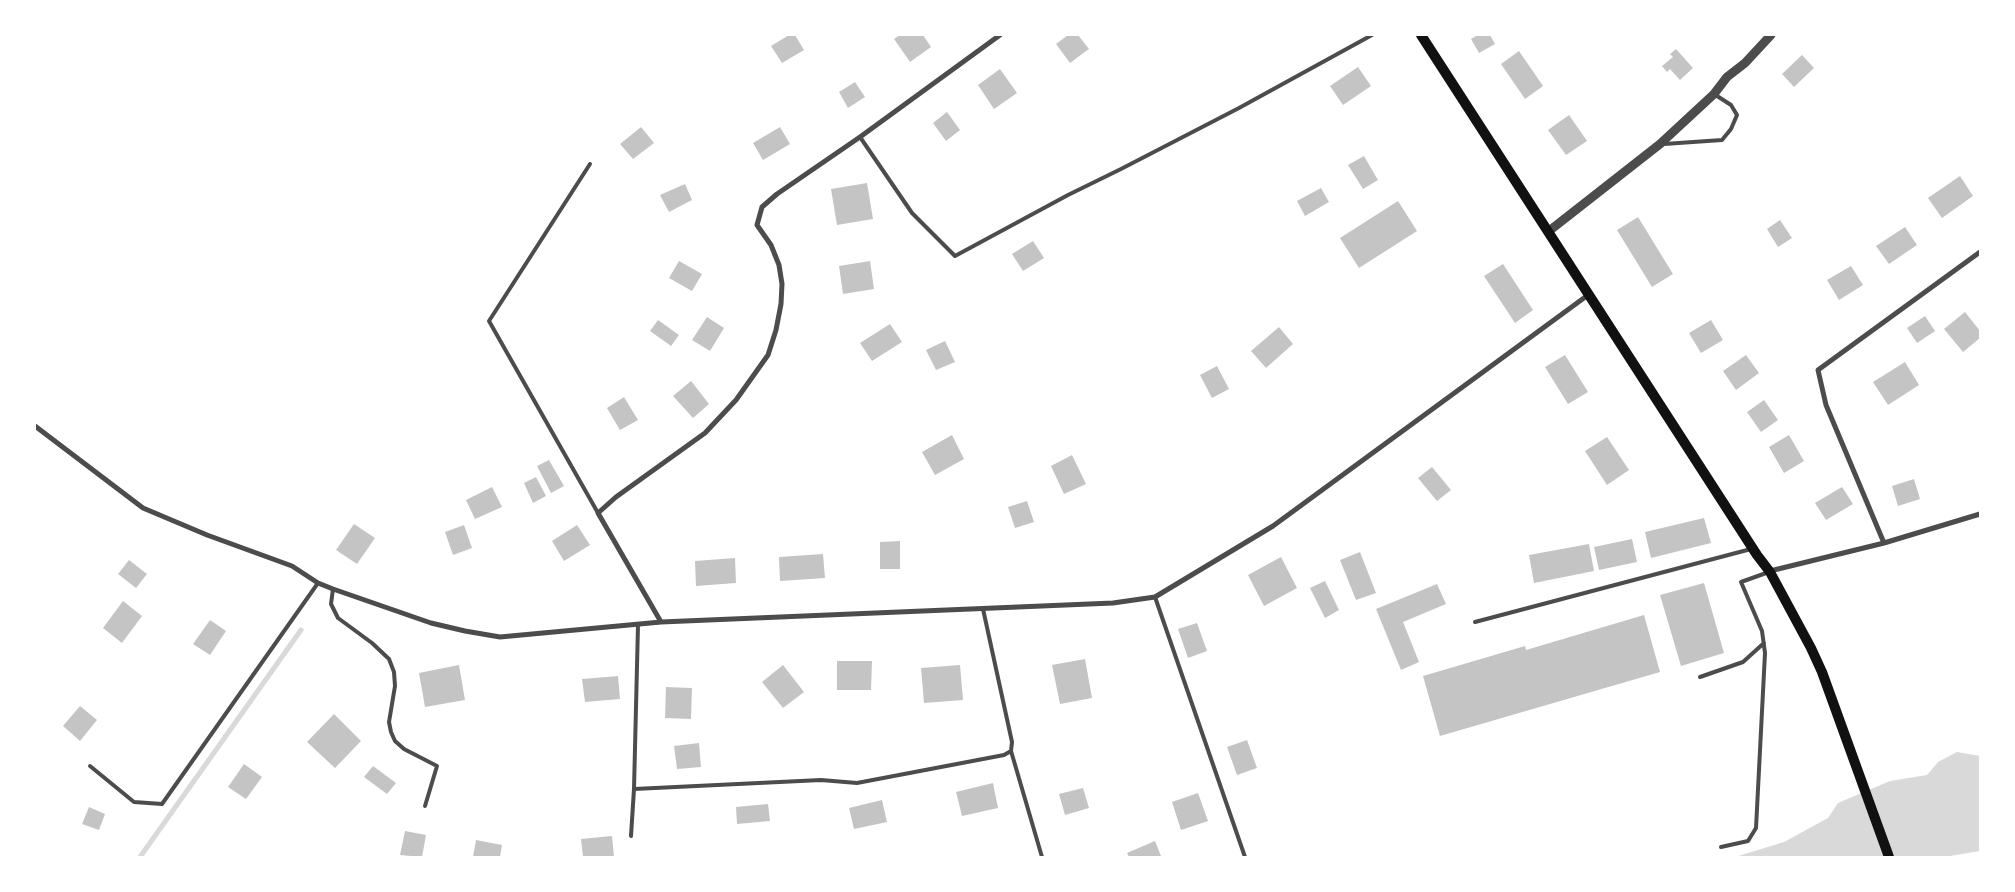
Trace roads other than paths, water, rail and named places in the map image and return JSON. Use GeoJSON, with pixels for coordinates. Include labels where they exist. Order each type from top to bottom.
{"type":"FeatureCollection","features":[{"type":"Feature","properties":{"kind":"main road"},"geometry":{"type":"LineString","coordinates":[[1421,35],[1588,295],[1770,572],[1814,656],[1889,857]]}},
{"type":"Feature","properties":{"kind":"street"},"geometry":{"type":"LineString","coordinates":[[661,622],[598,513],[616,497],[705,433],[736,400],[768,355],[776,330],[781,304],[782,284],[779,265],[771,245],[757,225],[762,207],[776,194],[860,137],[1000,35]]}},
{"type":"Feature","properties":{"kind":"street"},"geometry":{"type":"LineString","coordinates":[[1549,232],[1660,144],[1714,94],[1726,77],[1745,62],[1771,35]]}},
{"type":"Feature","properties":{"kind":"street"},"geometry":{"type":"LineString","coordinates":[[1884,543],[1826,405],[1818,370],[1980,252]]}},
{"type":"Feature","properties":{"kind":"street"},"geometry":{"type":"LineString","coordinates":[[35,426],[142,508],[207,535],[292,566],[318,583],[333,589],[431,623],[500,637],[661,622],[1113,603],[1155,597],[1273,526],[1588,295]]}},
{"type":"Feature","properties":{"kind":"street"},"geometry":{"type":"LineString","coordinates":[[1770,572],[1884,543],[1980,514]]}},
{"type":"Feature","properties":{"kind":"lane"},"geometry":{"type":"LineString","coordinates":[[860,137],[912,213],[955,256],[1068,195],[1230,112],[1372,35]]}},
{"type":"Feature","properties":{"kind":"lane"},"geometry":{"type":"LineString","coordinates":[[1660,144],[1722,140],[1731,129],[1737,115],[1731,105],[1714,94]]}},
{"type":"Feature","properties":{"kind":"lane"},"geometry":{"type":"LineString","coordinates":[[590,164],[489,320],[598,513]]}},
{"type":"Feature","properties":{"kind":"lane"},"geometry":{"type":"LineString","coordinates":[[1475,622],[1753,548]]}},
{"type":"Feature","properties":{"kind":"lane"},"geometry":{"type":"LineString","coordinates":[[1721,847],[1748,841],[1756,828],[1765,653],[1762,631],[1741,582],[1770,572]]}},
{"type":"Feature","properties":{"kind":"lane"},"geometry":{"type":"LineString","coordinates":[[90,766],[134,802],[162,804],[318,583]]}},
{"type":"Feature","properties":{"kind":"lane"},"geometry":{"type":"LineString","coordinates":[[333,589],[331,604],[338,618],[372,643],[389,659],[394,672],[389,722],[390,732],[404,749],[437,766],[425,806]]}},
{"type":"Feature","properties":{"kind":"lane"},"geometry":{"type":"LineString","coordinates":[[1155,597],[1245,857]]}},
{"type":"Feature","properties":{"kind":"lane"},"geometry":{"type":"LineString","coordinates":[[983,609],[1012,742],[1011,751],[1042,857]]}},
{"type":"Feature","properties":{"kind":"lane"},"geometry":{"type":"LineString","coordinates":[[631,836],[638,625]]}},
{"type":"Feature","properties":{"kind":"lane"},"geometry":{"type":"LineString","coordinates":[[1700,677],[1743,662],[1764,643]]}},
{"type":"Feature","properties":{"kind":"lane"},"geometry":{"type":"LineString","coordinates":[[634,789],[821,780],[857,783],[1004,755],[1011,751]]}},
{"type":"Feature","properties":{"kind":"waterway"},"geometry":{"type":"LineString","coordinates":[[140,857],[301,630]]}}]}
